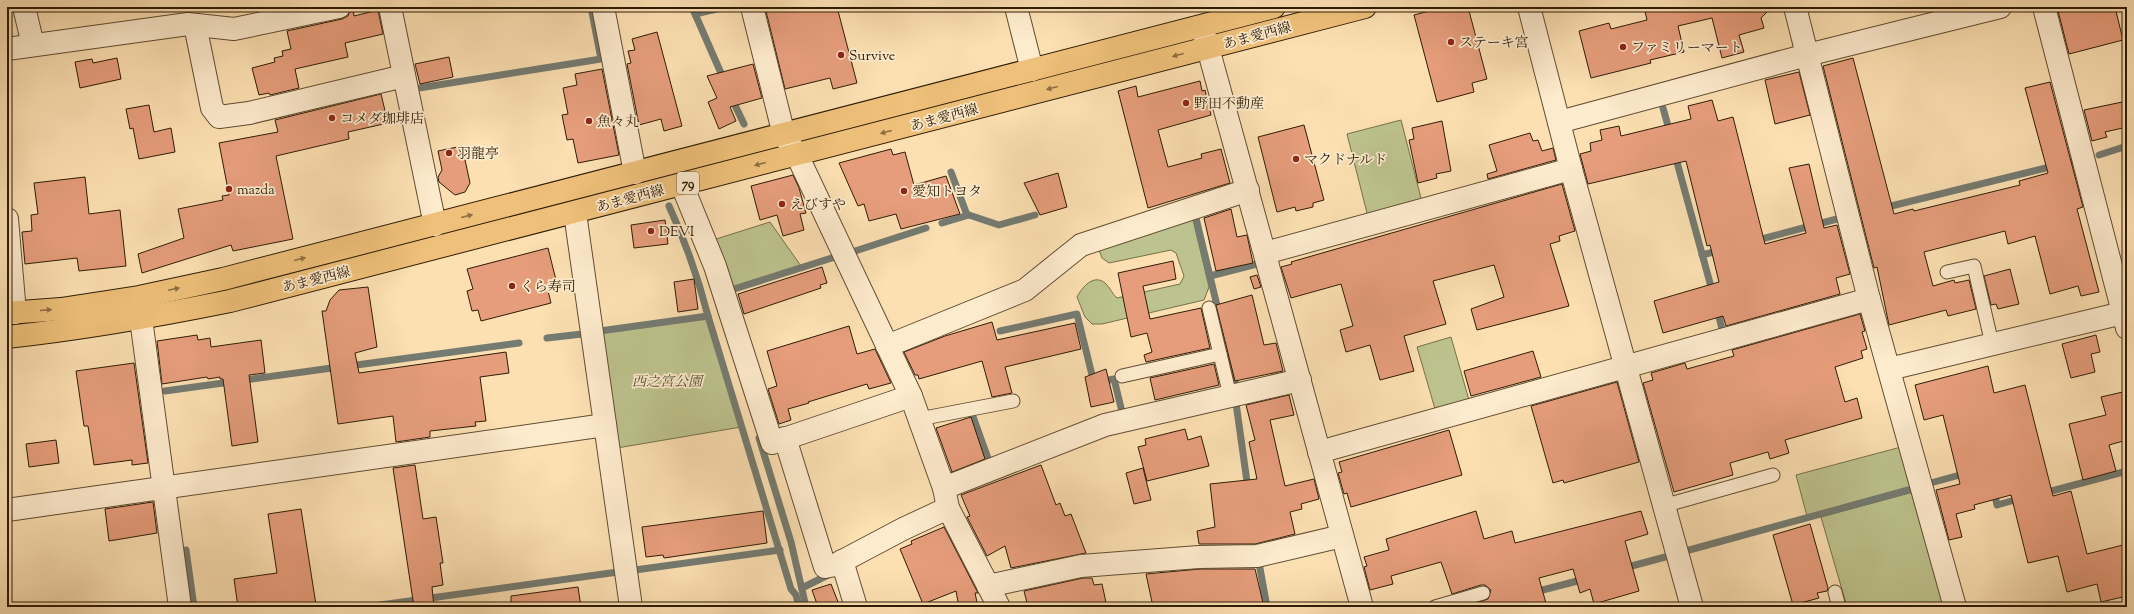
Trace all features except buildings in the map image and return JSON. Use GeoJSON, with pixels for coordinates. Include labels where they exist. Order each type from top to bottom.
{"type":"FeatureCollection","features":[{"type":"Feature","properties":{"kind":"main road","name":"あま愛西線"},"geometry":{"type":"LineString","coordinates":[[11,313],[61,309],[139,297],[223,279],[635,174],[1274,7]]}},
{"type":"Feature","properties":{"kind":"main road","name":"あま愛西線"},"geometry":{"type":"LineString","coordinates":[[7,337],[63,331],[141,319],[230,301],[575,213],[1365,7]]}},
{"type":"Feature","properties":{"kind":"street"},"geometry":{"type":"LineString","coordinates":[[24,7],[33,45]]}},
{"type":"Feature","properties":{"kind":"street"},"geometry":{"type":"LineString","coordinates":[[7,49],[189,19],[234,29],[339,7]]}},
{"type":"Feature","properties":{"kind":"street"},"geometry":{"type":"LineString","coordinates":[[390,7],[435,225]]}},
{"type":"Feature","properties":{"kind":"street"},"geometry":{"type":"LineString","coordinates":[[603,7],[635,174]]}},
{"type":"Feature","properties":{"kind":"street"},"geometry":{"type":"LineString","coordinates":[[752,7],[784,135],[797,155],[911,396],[946,498],[999,607]]}},
{"type":"Feature","properties":{"kind":"street"},"geometry":{"type":"LineString","coordinates":[[1016,7],[1032,70]]}},
{"type":"Feature","properties":{"kind":"street"},"geometry":{"type":"LineString","coordinates":[[1529,7],[1571,169],[1692,607]]}},
{"type":"Feature","properties":{"kind":"street"},"geometry":{"type":"LineString","coordinates":[[1795,7],[1869,299],[1955,607]]}},
{"type":"Feature","properties":{"kind":"street"},"geometry":{"type":"LineString","coordinates":[[1559,122],[1807,55],[2000,7]]}},
{"type":"Feature","properties":{"kind":"street"},"geometry":{"type":"LineString","coordinates":[[1889,369],[1992,344],[2126,317],[2044,7]]}},
{"type":"Feature","properties":{"kind":"street"},"geometry":{"type":"LineString","coordinates":[[189,19],[212,108],[219,117],[249,113],[404,76]]}},
{"type":"Feature","properties":{"kind":"street"},"geometry":{"type":"LineString","coordinates":[[1202,26],[1362,607]]}},
{"type":"Feature","properties":{"kind":"street"},"geometry":{"type":"LineString","coordinates":[[1265,253],[1571,169]]}},
{"type":"Feature","properties":{"kind":"street"},"geometry":{"type":"LineString","coordinates":[[682,185],[716,266],[772,443],[911,396]]}},
{"type":"Feature","properties":{"kind":"street"},"geometry":{"type":"LineString","coordinates":[[887,346],[1025,290],[1081,245],[1248,190]]}},
{"type":"Feature","properties":{"kind":"street"},"geometry":{"type":"LineString","coordinates":[[575,213],[631,607]]}},
{"type":"Feature","properties":{"kind":"street"},"geometry":{"type":"LineString","coordinates":[[7,219],[11,313]]}},
{"type":"Feature","properties":{"kind":"street"},"geometry":{"type":"LineString","coordinates":[[1319,452],[1869,299]]}},
{"type":"Feature","properties":{"kind":"street"},"geometry":{"type":"LineString","coordinates":[[141,319],[180,607]]}},
{"type":"Feature","properties":{"kind":"street"},"geometry":{"type":"LineString","coordinates":[[785,438],[825,567],[835,565],[902,529],[946,498],[1105,425],[1300,380]]}},
{"type":"Feature","properties":{"kind":"street"},"geometry":{"type":"LineString","coordinates":[[7,510],[605,425]]}},
{"type":"Feature","properties":{"kind":"street"},"geometry":{"type":"LineString","coordinates":[[988,586],[1081,566],[1199,557],[1257,556],[1342,536]]}},
{"type":"Feature","properties":{"kind":"street"},"geometry":{"type":"LineString","coordinates":[[842,561],[856,607]]}},
{"type":"Feature","properties":{"kind":"lane"},"geometry":{"type":"LineString","coordinates":[[1947,272],[1974,266],[1992,344]]}},
{"type":"Feature","properties":{"kind":"lane"},"geometry":{"type":"LineString","coordinates":[[1209,308],[1230,396]]}},
{"type":"Feature","properties":{"kind":"lane"},"geometry":{"type":"LineString","coordinates":[[1122,376],[1220,354]]}},
{"type":"Feature","properties":{"kind":"lane"},"geometry":{"type":"LineString","coordinates":[[919,419],[1013,401]]}},
{"type":"Feature","properties":{"kind":"lane"},"geometry":{"type":"LineString","coordinates":[[1663,506],[1773,475]]}},
{"type":"Feature","properties":{"kind":"lane"},"geometry":{"type":"LineString","coordinates":[[1835,592],[1839,607]]}},
{"type":"Feature","properties":{"kind":"lane"},"geometry":{"type":"LineString","coordinates":[[1435,607],[1483,593]]}},
{"type":"Feature","properties":{"kind":"green space"},"geometry":{"type":"Polygon","coordinates":[[[1401,120],[1422,202],[1368,217],[1347,134],[1401,120]]]}},
{"type":"Feature","properties":{"kind":"green space"},"geometry":{"type":"Polygon","coordinates":[[[1185,218],[1193,220],[1209,287],[1204,300],[1102,324],[1092,324],[1085,317],[1077,297],[1084,286],[1088,283],[1101,280],[1108,286],[1117,298],[1180,284],[1184,276],[1176,253],[1171,250],[1109,263],[1102,258],[1099,250],[1185,218]]]}},
{"type":"Feature","properties":{"kind":"green space"},"geometry":{"type":"Polygon","coordinates":[[[770,222],[801,266],[730,288],[713,240],[770,222]]]}},
{"type":"Feature","properties":{"kind":"green space","name":"西之宮公園"},"geometry":{"type":"Polygon","coordinates":[[[707,318],[741,427],[617,448],[600,332],[707,318]]]}},
{"type":"Feature","properties":{"kind":"green space"},"geometry":{"type":"Polygon","coordinates":[[[1451,337],[1469,400],[1435,409],[1417,347],[1451,337]]]}},
{"type":"Feature","properties":{"kind":"green space"},"geometry":{"type":"Polygon","coordinates":[[[1901,447],[1912,487],[1807,516],[1796,475],[1901,447]]]}},
{"type":"Feature","properties":{"kind":"green space"},"geometry":{"type":"Polygon","coordinates":[[[1917,491],[1949,607],[1847,607],[1821,517],[1917,491]]]}},
{"type":"Feature","properties":{"kind":"waterway"},"geometry":{"type":"LineString","coordinates":[[419,88],[601,59],[591,7]]}},
{"type":"Feature","properties":{"kind":"waterway"},"geometry":{"type":"LineString","coordinates":[[692,7],[724,80]]}},
{"type":"Feature","properties":{"kind":"waterway"},"geometry":{"type":"LineString","coordinates":[[695,14],[725,7]]}},
{"type":"Feature","properties":{"kind":"waterway"},"geometry":{"type":"LineString","coordinates":[[731,97],[744,124]]}},
{"type":"Feature","properties":{"kind":"waterway"},"geometry":{"type":"LineString","coordinates":[[1663,108],[1670,133]]}},
{"type":"Feature","properties":{"kind":"waterway"},"geometry":{"type":"LineString","coordinates":[[2099,155],[2127,146]]}},
{"type":"Feature","properties":{"kind":"waterway"},"geometry":{"type":"LineString","coordinates":[[1675,155],[1713,294]]}},
{"type":"Feature","properties":{"kind":"waterway"},"geometry":{"type":"LineString","coordinates":[[1883,208],[2074,161]]}},
{"type":"Feature","properties":{"kind":"waterway"},"geometry":{"type":"LineString","coordinates":[[951,172],[967,215]]}},
{"type":"Feature","properties":{"kind":"waterway"},"geometry":{"type":"LineString","coordinates":[[669,206],[696,274],[791,589],[796,595],[799,607]]}},
{"type":"Feature","properties":{"kind":"waterway"},"geometry":{"type":"LineString","coordinates":[[1195,214],[1219,314]]}},
{"type":"Feature","properties":{"kind":"waterway"},"geometry":{"type":"LineString","coordinates":[[942,223],[969,215],[999,225],[1035,215]]}},
{"type":"Feature","properties":{"kind":"waterway"},"geometry":{"type":"LineString","coordinates":[[1754,241],[1837,219]]}},
{"type":"Feature","properties":{"kind":"waterway"},"geometry":{"type":"LineString","coordinates":[[852,252],[926,228]]}},
{"type":"Feature","properties":{"kind":"waterway"},"geometry":{"type":"LineString","coordinates":[[1702,255],[1721,250]]}},
{"type":"Feature","properties":{"kind":"waterway"},"geometry":{"type":"LineString","coordinates":[[731,290],[835,257]]}},
{"type":"Feature","properties":{"kind":"waterway"},"geometry":{"type":"LineString","coordinates":[[1210,276],[1257,264]]}},
{"type":"Feature","properties":{"kind":"waterway"},"geometry":{"type":"LineString","coordinates":[[1717,309],[1722,329]]}},
{"type":"Feature","properties":{"kind":"waterway"},"geometry":{"type":"LineString","coordinates":[[1000,331],[1077,314],[1094,383],[1114,379],[1123,416]]}},
{"type":"Feature","properties":{"kind":"waterway"},"geometry":{"type":"LineString","coordinates":[[600,331],[708,316]]}},
{"type":"Feature","properties":{"kind":"waterway"},"geometry":{"type":"LineString","coordinates":[[547,338],[582,334]]}},
{"type":"Feature","properties":{"kind":"waterway"},"geometry":{"type":"LineString","coordinates":[[1224,337],[1236,386]]}},
{"type":"Feature","properties":{"kind":"waterway"},"geometry":{"type":"LineString","coordinates":[[349,366],[519,343]]}},
{"type":"Feature","properties":{"kind":"waterway"},"geometry":{"type":"LineString","coordinates":[[165,391],[339,367]]}},
{"type":"Feature","properties":{"kind":"waterway"},"geometry":{"type":"LineString","coordinates":[[1231,404],[1236,403],[1248,489]]}},
{"type":"Feature","properties":{"kind":"waterway"},"geometry":{"type":"LineString","coordinates":[[972,414],[990,464]]}},
{"type":"Feature","properties":{"kind":"waterway"},"geometry":{"type":"LineString","coordinates":[[759,438],[791,542],[806,607]]}},
{"type":"Feature","properties":{"kind":"waterway"},"geometry":{"type":"LineString","coordinates":[[2044,493],[2127,471]]}},
{"type":"Feature","properties":{"kind":"waterway"},"geometry":{"type":"LineString","coordinates":[[1927,484],[1967,473]]}},
{"type":"Feature","properties":{"kind":"waterway"},"geometry":{"type":"LineString","coordinates":[[1682,552],[1912,489]]}},
{"type":"Feature","properties":{"kind":"waterway"},"geometry":{"type":"LineString","coordinates":[[1994,491],[1997,505],[2022,498]]}},
{"type":"Feature","properties":{"kind":"waterway"},"geometry":{"type":"LineString","coordinates":[[186,550],[194,607]]}},
{"type":"Feature","properties":{"kind":"waterway"},"geometry":{"type":"LineString","coordinates":[[635,570],[780,550]]}},
{"type":"Feature","properties":{"kind":"waterway"},"geometry":{"type":"LineString","coordinates":[[1624,568],[1669,556]]}},
{"type":"Feature","properties":{"kind":"waterway"},"geometry":{"type":"LineString","coordinates":[[1259,563],[1267,607]]}},
{"type":"Feature","properties":{"kind":"waterway"},"geometry":{"type":"LineString","coordinates":[[366,607],[618,572]]}},
{"type":"Feature","properties":{"kind":"waterway"},"geometry":{"type":"LineString","coordinates":[[802,588],[828,575]]}},
{"type":"Feature","properties":{"kind":"waterway"},"geometry":{"type":"LineString","coordinates":[[1535,592],[1585,579]]}},
{"type":"Feature","properties":{"kind":"place","name":"ステーキ宮"},"geometry":{"type":"Point","coordinates":[1451,42]}},
{"type":"Feature","properties":{"kind":"place","name":"ファミリーマート"},"geometry":{"type":"Point","coordinates":[1623,47]}},
{"type":"Feature","properties":{"kind":"place","name":"Survive"},"geometry":{"type":"Point","coordinates":[841,55]}},
{"type":"Feature","properties":{"kind":"place","name":"野田不動産"},"geometry":{"type":"Point","coordinates":[1186,103]}},
{"type":"Feature","properties":{"kind":"place","name":"コメダ珈琲店"},"geometry":{"type":"Point","coordinates":[332,118]}},
{"type":"Feature","properties":{"kind":"place","name":"魚々丸"},"geometry":{"type":"Point","coordinates":[589,121]}},
{"type":"Feature","properties":{"kind":"place","name":"羽龍亭"},"geometry":{"type":"Point","coordinates":[449,153]}},
{"type":"Feature","properties":{"kind":"place","name":"マクドナルド"},"geometry":{"type":"Point","coordinates":[1296,159]}},
{"type":"Feature","properties":{"kind":"place","name":"mazda"},"geometry":{"type":"Point","coordinates":[229,189]}},
{"type":"Feature","properties":{"kind":"place","name":"愛知トヨタ"},"geometry":{"type":"Point","coordinates":[904,191]}},
{"type":"Feature","properties":{"kind":"place","name":"えびすや"},"geometry":{"type":"Point","coordinates":[782,204]}},
{"type":"Feature","properties":{"kind":"place","name":"DEVI"},"geometry":{"type":"Point","coordinates":[651,231]}},
{"type":"Feature","properties":{"kind":"place","name":"くら寿司"},"geometry":{"type":"Point","coordinates":[512,286]}}]}
